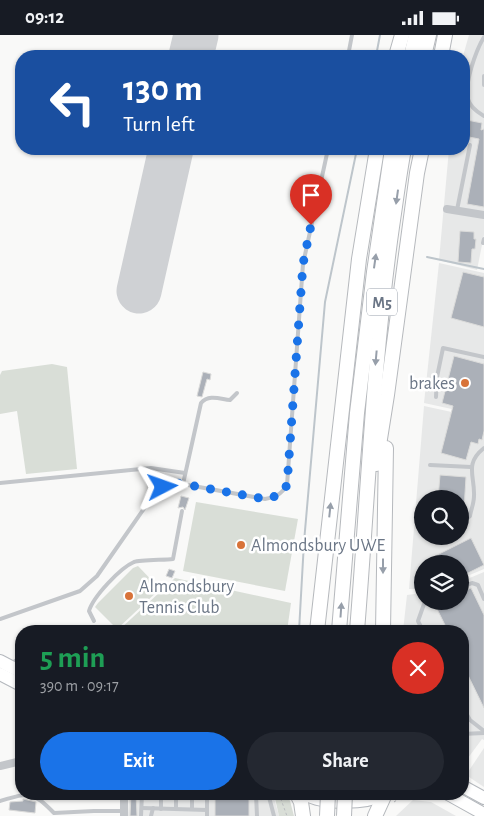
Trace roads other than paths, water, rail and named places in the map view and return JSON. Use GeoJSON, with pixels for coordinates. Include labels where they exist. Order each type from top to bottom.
{"type":"FeatureCollection","features":[{"type":"Feature","properties":{"kind":"highway"},"geometry":{"type":"LineString","coordinates":[[397,50],[398,35]]}},
{"type":"Feature","properties":{"kind":"highway"},"geometry":{"type":"LineString","coordinates":[[398,50],[402,35]]}},
{"type":"Feature","properties":{"kind":"highway"},"geometry":{"type":"LineString","coordinates":[[412,50],[416,35]]}},
{"type":"Feature","properties":{"kind":"highway"},"geometry":{"type":"LineString","coordinates":[[425,50],[429,35]]}},
{"type":"Feature","properties":{"kind":"highway"},"geometry":{"type":"LineString","coordinates":[[442,50],[445,37]]}},
{"type":"Feature","properties":{"kind":"highway","name":"M5"},"geometry":{"type":"LineString","coordinates":[[318,625],[347,355],[359,259],[376,155]]}},
{"type":"Feature","properties":{"kind":"highway","name":"M5"},"geometry":{"type":"LineString","coordinates":[[339,625],[357,413],[374,272],[391,155]]}},
{"type":"Feature","properties":{"kind":"highway","name":"M5"},"geometry":{"type":"LineString","coordinates":[[358,625],[366,529],[368,456],[379,332],[403,155]]}},
{"type":"Feature","properties":{"kind":"highway","name":"M5"},"geometry":{"type":"LineString","coordinates":[[366,529],[421,155]]}},
{"type":"Feature","properties":{"kind":"highway","name":"M5"},"geometry":{"type":"LineString","coordinates":[[347,355],[347,528]]}},
{"type":"Feature","properties":{"kind":"highway","name":"M5"},"geometry":{"type":"LineString","coordinates":[[383,625],[383,528],[387,395]]}},
{"type":"Feature","properties":{"kind":"highway"},"geometry":{"type":"LineString","coordinates":[[300,800],[303,816]]}},
{"type":"Feature","properties":{"kind":"highway"},"geometry":{"type":"LineString","coordinates":[[327,816],[328,800]]}},
{"type":"Feature","properties":{"kind":"highway"},"geometry":{"type":"LineString","coordinates":[[344,816],[345,800]]}},
{"type":"Feature","properties":{"kind":"highway"},"geometry":{"type":"LineString","coordinates":[[374,816],[385,800]]}},
{"type":"Feature","properties":{"kind":"main road"},"geometry":{"type":"LineString","coordinates":[[3,667],[15,679]]}},
{"type":"Feature","properties":{"kind":"main road"},"geometry":{"type":"LineString","coordinates":[[469,790],[484,798]]}},
{"type":"Feature","properties":{"kind":"main road"},"geometry":{"type":"LineString","coordinates":[[330,800],[354,802],[366,800]]}},
{"type":"Feature","properties":{"kind":"main road"},"geometry":{"type":"LineString","coordinates":[[459,800],[484,814]]}},
{"type":"Feature","properties":{"kind":"street"},"geometry":{"type":"LineString","coordinates":[[447,209],[484,215]]}},
{"type":"Feature","properties":{"kind":"street"},"geometry":{"type":"LineString","coordinates":[[0,767],[15,763]]}},
{"type":"Feature","properties":{"kind":"street"},"geometry":{"type":"LineString","coordinates":[[120,814],[123,800]]}},
{"type":"Feature","properties":{"kind":"lane"},"geometry":{"type":"LineString","coordinates":[[349,50],[352,35]]}},
{"type":"Feature","properties":{"kind":"lane"},"geometry":{"type":"LineString","coordinates":[[470,81],[472,64],[484,37]]}},
{"type":"Feature","properties":{"kind":"lane"},"geometry":{"type":"LineString","coordinates":[[484,76],[484,85]]}},
{"type":"Feature","properties":{"kind":"lane"},"geometry":{"type":"LineString","coordinates":[[470,102],[474,110],[484,116]]}},
{"type":"Feature","properties":{"kind":"lane"},"geometry":{"type":"LineString","coordinates":[[0,619],[80,591],[97,576],[150,500],[163,487],[176,483],[265,499],[274,498],[282,493],[287,485],[303,264],[327,155]]}},
{"type":"Feature","properties":{"kind":"lane"},"geometry":{"type":"LineString","coordinates":[[457,210],[468,155]]}},
{"type":"Feature","properties":{"kind":"lane"},"geometry":{"type":"LineString","coordinates":[[436,397],[437,377],[443,348],[484,357]]}},
{"type":"Feature","properties":{"kind":"lane"},"geometry":{"type":"LineString","coordinates":[[183,484],[201,403],[203,400],[211,397],[230,399],[237,393]]}},
{"type":"Feature","properties":{"kind":"lane"},"geometry":{"type":"LineString","coordinates":[[469,517],[474,496],[472,467],[474,459],[484,448]]}},
{"type":"Feature","properties":{"kind":"lane"},"geometry":{"type":"LineString","coordinates":[[430,465],[472,467]]}},
{"type":"Feature","properties":{"kind":"lane"},"geometry":{"type":"LineString","coordinates":[[0,483],[151,469],[185,473]]}},
{"type":"Feature","properties":{"kind":"lane"},"geometry":{"type":"LineString","coordinates":[[94,621],[89,611],[91,604],[114,577],[134,562],[173,559],[182,511]]}},
{"type":"Feature","properties":{"kind":"lane"},"geometry":{"type":"LineString","coordinates":[[469,584],[478,585],[484,599]]}},
{"type":"Feature","properties":{"kind":"lane"},"geometry":{"type":"LineString","coordinates":[[420,625],[418,621],[422,610]]}},
{"type":"Feature","properties":{"kind":"lane"},"geometry":{"type":"LineString","coordinates":[[3,667],[15,660]]}},
{"type":"Feature","properties":{"kind":"lane"},"geometry":{"type":"LineString","coordinates":[[469,718],[484,732]]}},
{"type":"Feature","properties":{"kind":"lane"},"geometry":{"type":"LineString","coordinates":[[469,734],[484,732]]}},
{"type":"Feature","properties":{"kind":"lane"},"geometry":{"type":"LineString","coordinates":[[0,801],[15,796]]}},
{"type":"Feature","properties":{"kind":"lane"},"geometry":{"type":"LineString","coordinates":[[41,800],[54,813],[94,811],[120,814]]}},
{"type":"Feature","properties":{"kind":"lane"},"geometry":{"type":"LineString","coordinates":[[141,816],[142,800]]}},
{"type":"Feature","properties":{"kind":"lane"},"geometry":{"type":"LineString","coordinates":[[161,800],[161,809]]}},
{"type":"Feature","properties":{"kind":"lane"},"geometry":{"type":"LineString","coordinates":[[176,800],[176,809]]}},
{"type":"Feature","properties":{"kind":"lane"},"geometry":{"type":"LineString","coordinates":[[192,800],[192,809]]}},
{"type":"Feature","properties":{"kind":"lane"},"geometry":{"type":"LineString","coordinates":[[207,800],[207,816]]}},
{"type":"Feature","properties":{"kind":"lane"},"geometry":{"type":"LineString","coordinates":[[256,800],[257,816]]}},
{"type":"Feature","properties":{"kind":"lane"},"geometry":{"type":"LineString","coordinates":[[269,800],[274,816]]}},
{"type":"Feature","properties":{"kind":"lane"},"geometry":{"type":"LineString","coordinates":[[142,808],[207,810]]}},
{"type":"Feature","properties":{"kind":"lane"},"geometry":{"type":"LineString","coordinates":[[151,816],[153,808]]}},
{"type":"Feature","properties":{"kind":"waterway"},"geometry":{"type":"LineString","coordinates":[[377,50],[380,35]]}},
{"type":"Feature","properties":{"kind":"waterway"},"geometry":{"type":"LineString","coordinates":[[299,625],[304,542],[325,302],[356,155]]}},
{"type":"Feature","properties":{"kind":"waterway"},"geometry":{"type":"LineString","coordinates":[[427,257],[484,269]]}},
{"type":"Feature","properties":{"kind":"place","name":"brakes"},"geometry":{"type":"Point","coordinates":[465,383]}},
{"type":"Feature","properties":{"kind":"place","name":"Almondsbury UWE"},"geometry":{"type":"Point","coordinates":[241,545]}},
{"type":"Feature","properties":{"kind":"place","name":"Almondsbury Tennis Club"},"geometry":{"type":"Point","coordinates":[129,596]}}]}
